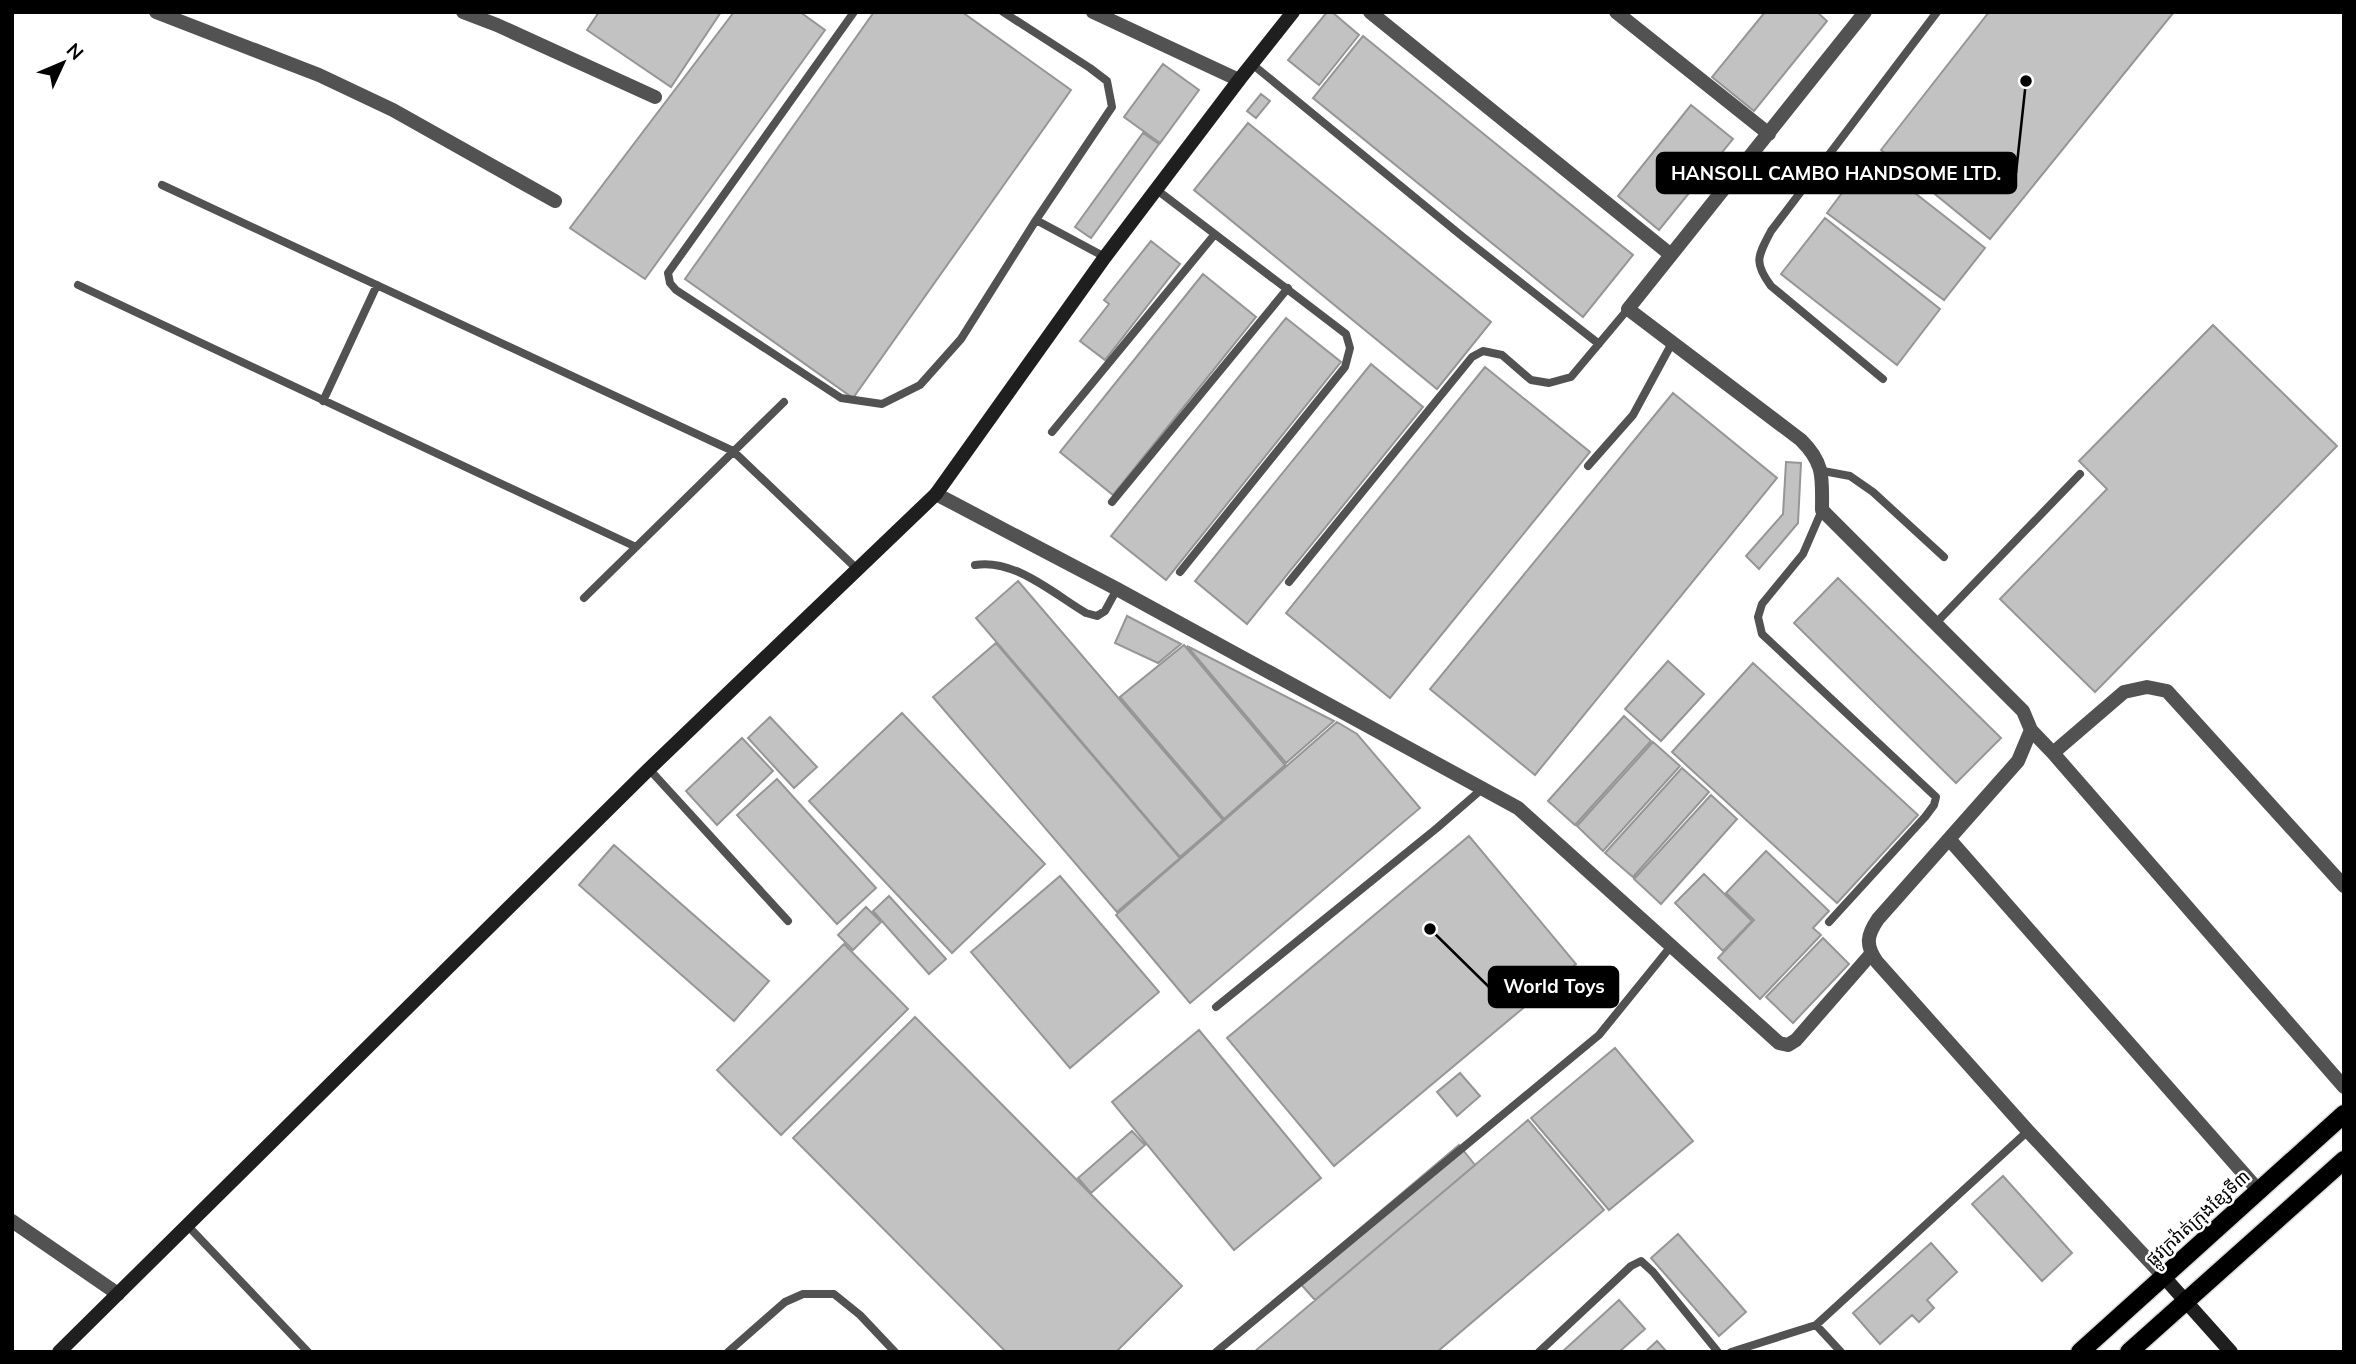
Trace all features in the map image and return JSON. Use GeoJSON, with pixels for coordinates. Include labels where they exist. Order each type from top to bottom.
{"type":"FeatureCollection","features":[{"type":"Feature","properties":{"kind":"main road","name":"ផ្លូវក្រវ៉ាត់ក្រុងខ្សែទី៣"},"geometry":{"type":"LineString","coordinates":[[2080,1352],[2344,1114]]}},
{"type":"Feature","properties":{"kind":"main road"},"geometry":{"type":"LineString","coordinates":[[2129,1352],[2344,1160]]}},
{"type":"Feature","properties":{"kind":"street"},"geometry":{"type":"LineString","coordinates":[[156,12],[319,75],[393,110],[555,201]]}},
{"type":"Feature","properties":{"kind":"street"},"geometry":{"type":"LineString","coordinates":[[463,12],[655,97]]}},
{"type":"Feature","properties":{"kind":"street"},"geometry":{"type":"LineString","coordinates":[[1093,12],[1239,80]]}},
{"type":"Feature","properties":{"kind":"street"},"geometry":{"type":"LineString","coordinates":[[60,1352],[649,769],[936,494],[1105,257],[1293,12]]}},
{"type":"Feature","properties":{"kind":"street"},"geometry":{"type":"LineString","coordinates":[[1370,12],[1671,255]]}},
{"type":"Feature","properties":{"kind":"street"},"geometry":{"type":"LineString","coordinates":[[1616,12],[1769,134]]}},
{"type":"Feature","properties":{"kind":"street"},"geometry":{"type":"LineString","coordinates":[[1859,15],[1769,134],[1628,309],[1801,440],[1814,453],[1822,471],[1822,510],[2024,711],[2031,730],[2344,1087]]}},
{"type":"Feature","properties":{"kind":"street"},"geometry":{"type":"LineString","coordinates":[[936,494],[1117,589],[1518,808],[1779,1043],[1788,1045],[1796,1040],[1871,954]]}},
{"type":"Feature","properties":{"kind":"street"},"geometry":{"type":"LineString","coordinates":[[2053,753],[2124,692],[2147,687],[2167,691],[2344,886]]}},
{"type":"Feature","properties":{"kind":"street"},"geometry":{"type":"LineString","coordinates":[[2031,730],[2018,761],[1878,919],[1867,939],[1871,954],[2028,1131],[2231,1352]]}},
{"type":"Feature","properties":{"kind":"street"},"geometry":{"type":"LineString","coordinates":[[1949,839],[2259,1191]]}},
{"type":"Feature","properties":{"kind":"street"},"geometry":{"type":"LineString","coordinates":[[12,1221],[118,1294]]}},
{"type":"Feature","properties":{"kind":"lane"},"geometry":{"type":"LineString","coordinates":[[854,12],[668,273],[670,283],[676,290],[841,398],[882,404],[920,385],[961,340],[1036,220],[1112,107],[1107,81],[1003,12]]}},
{"type":"Feature","properties":{"kind":"lane"},"geometry":{"type":"LineString","coordinates":[[1883,379],[1771,286],[1759,265],[1759,254],[1771,231],[1937,12]]}},
{"type":"Feature","properties":{"kind":"lane"},"geometry":{"type":"LineString","coordinates":[[1252,64],[1463,237],[1599,344]]}},
{"type":"Feature","properties":{"kind":"lane"},"geometry":{"type":"LineString","coordinates":[[162,185],[733,451],[857,569]]}},
{"type":"Feature","properties":{"kind":"lane"},"geometry":{"type":"LineString","coordinates":[[1157,190],[1346,334],[1350,348],[1345,367],[1180,572]]}},
{"type":"Feature","properties":{"kind":"lane"},"geometry":{"type":"LineString","coordinates":[[1036,220],[1105,257]]}},
{"type":"Feature","properties":{"kind":"lane"},"geometry":{"type":"LineString","coordinates":[[1052,432],[1215,234]]}},
{"type":"Feature","properties":{"kind":"lane"},"geometry":{"type":"LineString","coordinates":[[78,285],[636,547]]}},
{"type":"Feature","properties":{"kind":"lane"},"geometry":{"type":"LineString","coordinates":[[323,401],[377,285]]}},
{"type":"Feature","properties":{"kind":"lane"},"geometry":{"type":"LineString","coordinates":[[1112,502],[1288,288]]}},
{"type":"Feature","properties":{"kind":"lane"},"geometry":{"type":"LineString","coordinates":[[1289,582],[1472,357],[1483,351],[1502,355],[1531,380],[1549,383],[1571,377],[1628,309]]}},
{"type":"Feature","properties":{"kind":"lane"},"geometry":{"type":"LineString","coordinates":[[1588,466],[1633,415],[1672,343]]}},
{"type":"Feature","properties":{"kind":"lane"},"geometry":{"type":"LineString","coordinates":[[584,598],[784,402]]}},
{"type":"Feature","properties":{"kind":"lane"},"geometry":{"type":"LineString","coordinates":[[1822,471],[1850,476],[1873,492],[1944,556]]}},
{"type":"Feature","properties":{"kind":"lane"},"geometry":{"type":"LineString","coordinates":[[1936,623],[2080,474]]}},
{"type":"Feature","properties":{"kind":"lane"},"geometry":{"type":"LineString","coordinates":[[1822,510],[1803,554],[1762,604],[1758,617],[1762,634],[1936,797],[1934,805],[1925,817],[1829,922]]}},
{"type":"Feature","properties":{"kind":"lane"},"geometry":{"type":"LineString","coordinates":[[975,565],[989,563],[1005,566],[1086,613],[1097,616],[1105,611],[1117,589]]}},
{"type":"Feature","properties":{"kind":"lane"},"geometry":{"type":"LineString","coordinates":[[649,769],[788,920]]}},
{"type":"Feature","properties":{"kind":"lane"},"geometry":{"type":"LineString","coordinates":[[1216,1007],[1482,789]]}},
{"type":"Feature","properties":{"kind":"lane"},"geometry":{"type":"LineString","coordinates":[[1216,1352],[1599,1035],[1672,945]]}},
{"type":"Feature","properties":{"kind":"lane"},"geometry":{"type":"LineString","coordinates":[[1731,1352],[1816,1325],[2028,1131]]}},
{"type":"Feature","properties":{"kind":"lane"},"geometry":{"type":"LineString","coordinates":[[187,1225],[308,1352]]}},
{"type":"Feature","properties":{"kind":"lane"},"geometry":{"type":"LineString","coordinates":[[1539,1352],[1631,1266],[1641,1261],[1718,1352]]}},
{"type":"Feature","properties":{"kind":"lane"},"geometry":{"type":"LineString","coordinates":[[728,1352],[785,1302],[803,1294],[834,1294],[860,1315],[895,1352]]}},
{"type":"Feature","properties":{"kind":"lane"},"geometry":{"type":"LineString","coordinates":[[1816,1325],[1841,1352]]}},
{"type":"Feature","properties":{"kind":"building"},"geometry":{"type":"Polygon","coordinates":[[[599,12],[721,12],[671,87],[587,30],[599,12]]]}},
{"type":"Feature","properties":{"kind":"building"},"geometry":{"type":"Polygon","coordinates":[[[734,12],[800,12],[825,30],[645,279],[570,228],[734,12]]]}},
{"type":"Feature","properties":{"kind":"building"},"geometry":{"type":"Polygon","coordinates":[[[874,12],[962,12],[1071,90],[853,398],[685,279],[874,12]]]}},
{"type":"Feature","properties":{"kind":"building"},"geometry":{"type":"Polygon","coordinates":[[[1327,12],[1332,12],[1359,35],[1319,85],[1288,60],[1327,12]]]}},
{"type":"Feature","properties":{"kind":"building"},"geometry":{"type":"Polygon","coordinates":[[[1765,12],[1817,12],[1827,21],[1754,111],[1712,77],[1765,12]]]}},
{"type":"Feature","properties":{"kind":"building"},"geometry":{"type":"Polygon","coordinates":[[[1989,12],[2174,12],[1990,239],[1881,150],[1989,12]]]}},
{"type":"Feature","properties":{"kind":"building"},"geometry":{"type":"Polygon","coordinates":[[[1363,36],[1633,255],[1583,317],[1313,98],[1363,36]]]}},
{"type":"Feature","properties":{"kind":"building"},"geometry":{"type":"Polygon","coordinates":[[[1163,64],[1199,90],[1160,143],[1124,117],[1163,64]]]}},
{"type":"Feature","properties":{"kind":"building"},"geometry":{"type":"Polygon","coordinates":[[[1261,94],[1270,101],[1256,118],[1247,111],[1261,94]]]}},
{"type":"Feature","properties":{"kind":"building"},"geometry":{"type":"Polygon","coordinates":[[[1691,105],[1733,139],[1659,230],[1618,196],[1691,105]]]}},
{"type":"Feature","properties":{"kind":"building"},"geometry":{"type":"Polygon","coordinates":[[[1248,123],[1491,322],[1437,389],[1194,190],[1248,123]]]}},
{"type":"Feature","properties":{"kind":"building"},"geometry":{"type":"Polygon","coordinates":[[[1143,133],[1159,144],[1091,238],[1075,227],[1143,133]]]}},
{"type":"Feature","properties":{"kind":"building"},"geometry":{"type":"Polygon","coordinates":[[[1869,157],[1985,248],[1944,300],[1827,213],[1869,157]]]}},
{"type":"Feature","properties":{"kind":"building"},"geometry":{"type":"Polygon","coordinates":[[[1825,218],[1940,309],[1897,365],[1781,274],[1825,218]]]}},
{"type":"Feature","properties":{"kind":"building"},"geometry":{"type":"Polygon","coordinates":[[[1151,241],[1180,264],[1105,360],[1080,341],[1109,304],[1104,300],[1151,241]]]}},
{"type":"Feature","properties":{"kind":"building"},"geometry":{"type":"Polygon","coordinates":[[[1203,274],[1256,317],[1113,495],[1060,452],[1203,274]]]}},
{"type":"Feature","properties":{"kind":"building"},"geometry":{"type":"Polygon","coordinates":[[[1286,318],[1341,362],[1166,580],[1111,536],[1286,318]]]}},
{"type":"Feature","properties":{"kind":"building"},"geometry":{"type":"Polygon","coordinates":[[[2213,325],[2337,446],[2095,692],[2000,599],[2107,489],[2079,461],[2213,325]]]}},
{"type":"Feature","properties":{"kind":"building"},"geometry":{"type":"Polygon","coordinates":[[[1371,364],[1423,407],[1247,624],[1195,581],[1371,364]]]}},
{"type":"Feature","properties":{"kind":"building"},"geometry":{"type":"Polygon","coordinates":[[[1485,367],[1590,452],[1390,698],[1286,613],[1485,367]]]}},
{"type":"Feature","properties":{"kind":"building"},"geometry":{"type":"Polygon","coordinates":[[[1673,393],[1777,478],[1535,775],[1430,689],[1673,393]]]}},
{"type":"Feature","properties":{"kind":"building"},"geometry":{"type":"Polygon","coordinates":[[[1786,462],[1801,463],[1798,523],[1759,569],[1746,556],[1783,514],[1786,462]]]}},
{"type":"Feature","properties":{"kind":"building"},"geometry":{"type":"Polygon","coordinates":[[[1838,578],[2001,738],[1956,783],[1794,623],[1838,578]]]}},
{"type":"Feature","properties":{"kind":"building"},"geometry":{"type":"Polygon","coordinates":[[[1018,581],[1223,820],[1180,857],[976,618],[1018,581]]]}},
{"type":"Feature","properties":{"kind":"building"},"geometry":{"type":"Polygon","coordinates":[[[1127,616],[1181,644],[1158,663],[1115,643],[1127,616]]]}},
{"type":"Feature","properties":{"kind":"building"},"geometry":{"type":"Polygon","coordinates":[[[996,643],[1180,858],[1117,912],[933,697],[996,643]]]}},
{"type":"Feature","properties":{"kind":"building"},"geometry":{"type":"Polygon","coordinates":[[[1184,645],[1285,765],[1224,819],[1120,697],[1184,645]]]}},
{"type":"Feature","properties":{"kind":"building"},"geometry":{"type":"Polygon","coordinates":[[[1187,646],[1334,721],[1286,763],[1187,646]]]}},
{"type":"Feature","properties":{"kind":"building"},"geometry":{"type":"Polygon","coordinates":[[[1668,661],[1704,694],[1661,741],[1625,709],[1668,661]]]}},
{"type":"Feature","properties":{"kind":"building"},"geometry":{"type":"Polygon","coordinates":[[[1753,663],[1918,815],[1837,903],[1672,752],[1753,663]]]}},
{"type":"Feature","properties":{"kind":"building"},"geometry":{"type":"Polygon","coordinates":[[[902,713],[1045,864],[952,953],[809,801],[902,713]]]}},
{"type":"Feature","properties":{"kind":"building"},"geometry":{"type":"Polygon","coordinates":[[[1624,716],[1651,741],[1575,825],[1548,801],[1624,716]]]}},
{"type":"Feature","properties":{"kind":"building"},"geometry":{"type":"Polygon","coordinates":[[[770,717],[817,767],[794,788],[748,738],[770,717]]]}},
{"type":"Feature","properties":{"kind":"building"},"geometry":{"type":"Polygon","coordinates":[[[1337,722],[1357,734],[1420,808],[1190,1003],[1116,915],[1337,722]]]}},
{"type":"Feature","properties":{"kind":"building"},"geometry":{"type":"Polygon","coordinates":[[[742,738],[773,771],[717,825],[686,791],[742,738]]]}},
{"type":"Feature","properties":{"kind":"building"},"geometry":{"type":"Polygon","coordinates":[[[1653,742],[1680,766],[1603,851],[1577,826],[1653,742]]]}},
{"type":"Feature","properties":{"kind":"building"},"geometry":{"type":"Polygon","coordinates":[[[1682,768],[1709,792],[1633,877],[1605,853],[1682,768]]]}},
{"type":"Feature","properties":{"kind":"building"},"geometry":{"type":"Polygon","coordinates":[[[777,779],[876,888],[837,924],[737,815],[777,779]]]}},
{"type":"Feature","properties":{"kind":"building"},"geometry":{"type":"Polygon","coordinates":[[[1711,795],[1737,819],[1661,904],[1634,879],[1711,795]]]}},
{"type":"Feature","properties":{"kind":"building"},"geometry":{"type":"Polygon","coordinates":[[[1469,836],[1576,964],[1334,1166],[1227,1038],[1469,836]]]}},
{"type":"Feature","properties":{"kind":"building"},"geometry":{"type":"Polygon","coordinates":[[[614,845],[769,981],[734,1021],[579,885],[614,845]]]}},
{"type":"Feature","properties":{"kind":"building"},"geometry":{"type":"Polygon","coordinates":[[[1766,851],[1829,911],[1813,928],[1821,935],[1760,999],[1718,958],[1754,920],[1726,893],[1766,851]]]}},
{"type":"Feature","properties":{"kind":"building"},"geometry":{"type":"Polygon","coordinates":[[[1704,874],[1752,921],[1723,951],[1675,903],[1704,874]]]}},
{"type":"Feature","properties":{"kind":"building"},"geometry":{"type":"Polygon","coordinates":[[[1060,876],[1159,992],[1070,1068],[971,952],[1060,876]]]}},
{"type":"Feature","properties":{"kind":"building"},"geometry":{"type":"Polygon","coordinates":[[[889,896],[946,959],[929,974],[873,911],[889,896]]]}},
{"type":"Feature","properties":{"kind":"building"},"geometry":{"type":"Polygon","coordinates":[[[866,907],[881,922],[853,950],[838,935],[866,907]]]}},
{"type":"Feature","properties":{"kind":"building"},"geometry":{"type":"Polygon","coordinates":[[[1823,938],[1849,964],[1793,1023],[1766,997],[1823,938]]]}},
{"type":"Feature","properties":{"kind":"building"},"geometry":{"type":"Polygon","coordinates":[[[844,944],[908,1009],[781,1135],[717,1070],[844,944]]]}},
{"type":"Feature","properties":{"kind":"building"},"geometry":{"type":"Polygon","coordinates":[[[915,1017],[1182,1286],[1116,1352],[1006,1352],[793,1138],[915,1017]]]}},
{"type":"Feature","properties":{"kind":"building"},"geometry":{"type":"Polygon","coordinates":[[[1199,1030],[1321,1178],[1234,1250],[1112,1102],[1199,1030]]]}},
{"type":"Feature","properties":{"kind":"building"},"geometry":{"type":"Polygon","coordinates":[[[1615,1048],[1693,1141],[1609,1210],[1531,1118],[1615,1048]]]}},
{"type":"Feature","properties":{"kind":"building"},"geometry":{"type":"Polygon","coordinates":[[[1460,1073],[1480,1096],[1457,1116],[1437,1092],[1460,1073]]]}},
{"type":"Feature","properties":{"kind":"building"},"geometry":{"type":"Polygon","coordinates":[[[1528,1120],[1604,1210],[1437,1352],[1254,1352],[1528,1120]]]}},
{"type":"Feature","properties":{"kind":"building"},"geometry":{"type":"Polygon","coordinates":[[[1132,1131],[1145,1145],[1091,1193],[1078,1178],[1132,1131]]]}},
{"type":"Feature","properties":{"kind":"building"},"geometry":{"type":"Polygon","coordinates":[[[1459,1145],[1475,1165],[1315,1300],[1298,1281],[1459,1145]]]}},
{"type":"Feature","properties":{"kind":"building"},"geometry":{"type":"Polygon","coordinates":[[[2003,1176],[2072,1253],[2042,1281],[1972,1204],[2003,1176]]]}},
{"type":"Feature","properties":{"kind":"building"},"geometry":{"type":"Polygon","coordinates":[[[1678,1234],[1746,1312],[1719,1336],[1651,1258],[1678,1234]]]}},
{"type":"Feature","properties":{"kind":"building"},"geometry":{"type":"Polygon","coordinates":[[[1931,1243],[1957,1272],[1927,1300],[1934,1308],[1919,1322],[1912,1315],[1880,1344],[1853,1313],[1931,1243]]]}},
{"type":"Feature","properties":{"kind":"building"},"geometry":{"type":"Polygon","coordinates":[[[1619,1300],[1645,1329],[1619,1352],[1562,1352],[1619,1300]]]}},
{"type":"Feature","properties":{"kind":"building"},"geometry":{"type":"Polygon","coordinates":[[[1657,1341],[1667,1352],[1645,1352],[1657,1341]]]}},
{"type":"Feature","properties":{"kind":"place","name":"HANSOLL CAMBO HANDSOME LTD."},"geometry":{"type":"Point","coordinates":[2026,81]}},
{"type":"Feature","properties":{"kind":"place","name":"World Toys"},"geometry":{"type":"Point","coordinates":[1430,929]}}]}
